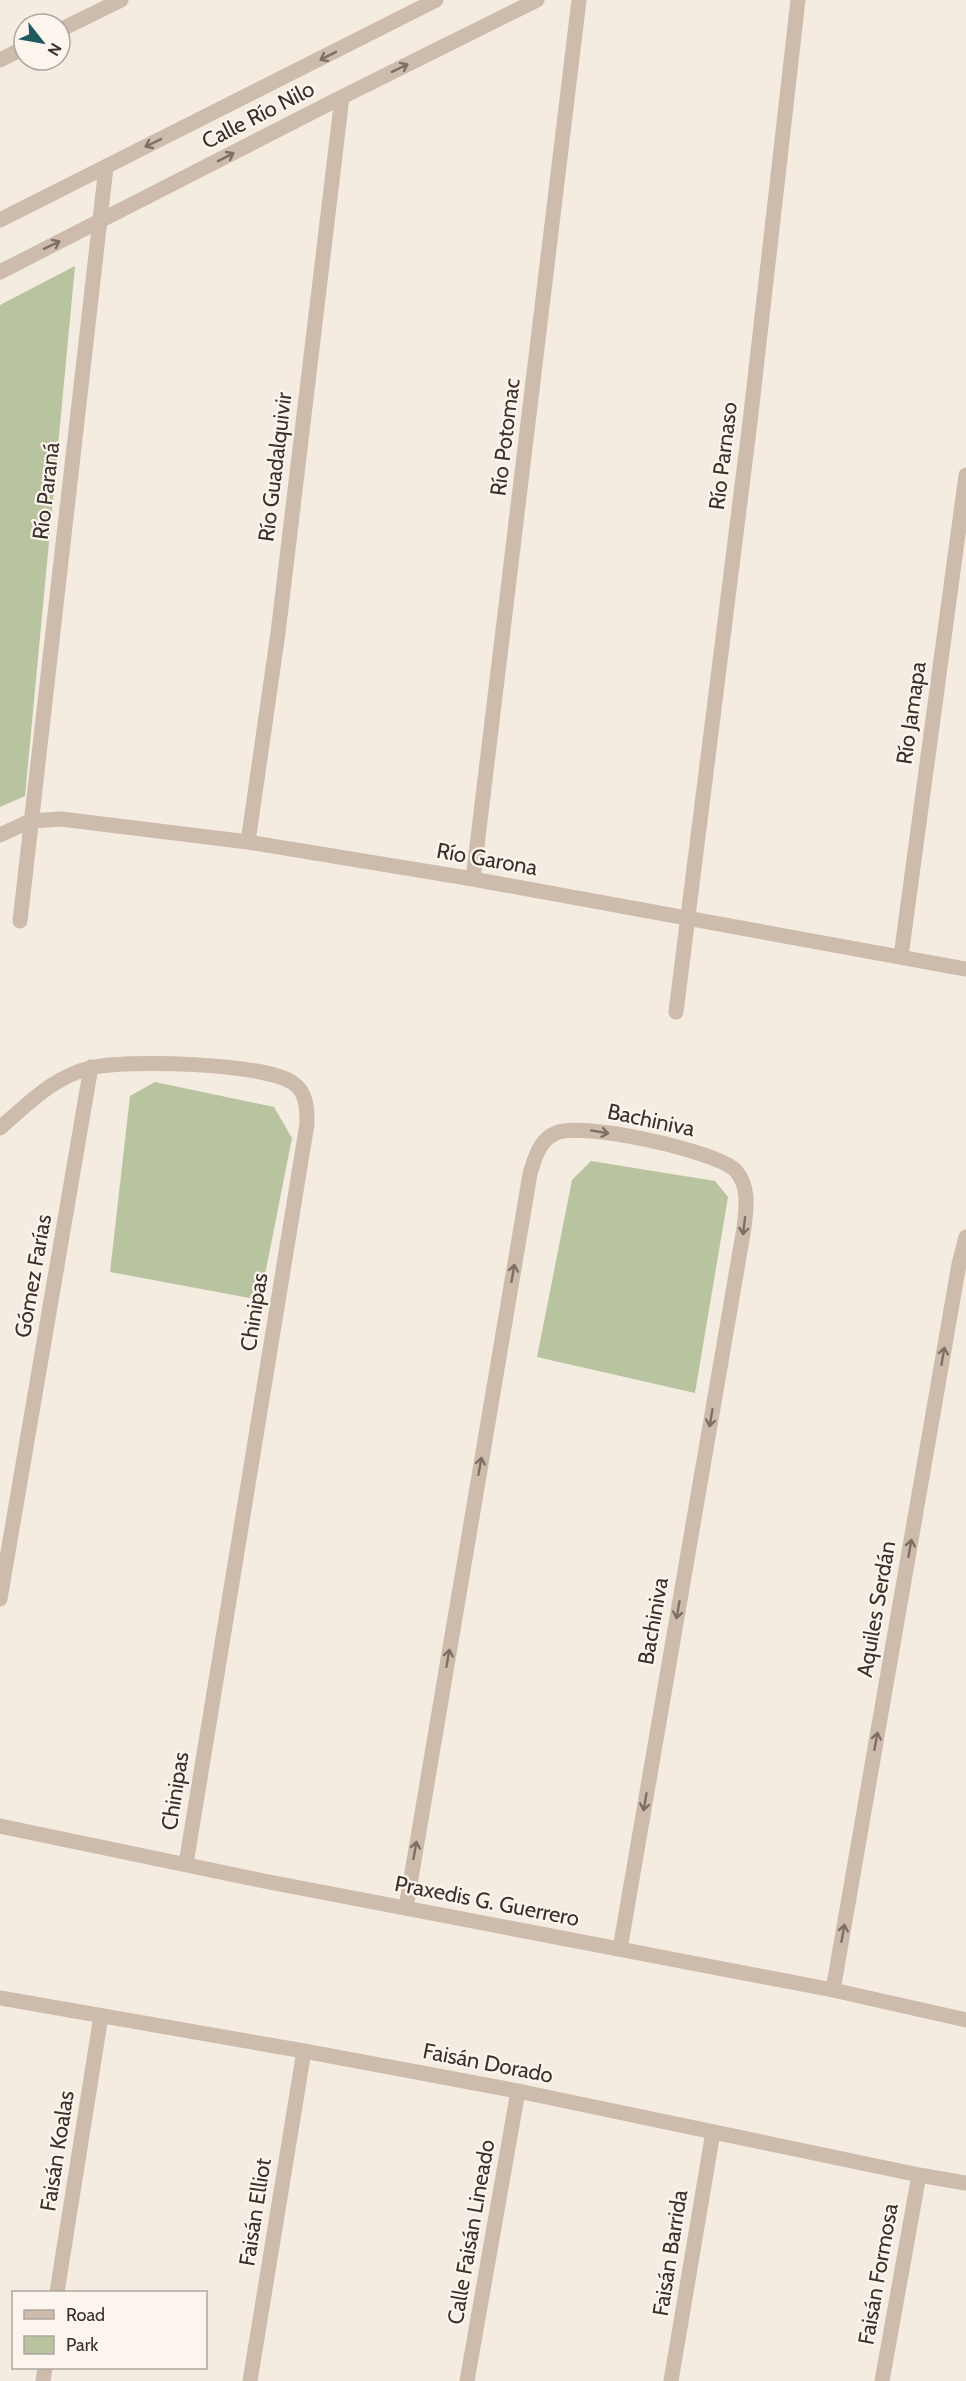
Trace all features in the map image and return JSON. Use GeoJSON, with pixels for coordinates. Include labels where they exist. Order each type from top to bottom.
{"type":"FeatureCollection","features":[{"type":"Feature","properties":{"kind":"street"},"geometry":{"type":"LineString","coordinates":[[72,24],[121,0]]}},
{"type":"Feature","properties":{"kind":"street","name":"Calle Río Nilo"},"geometry":{"type":"LineString","coordinates":[[0,220],[436,0]]}},
{"type":"Feature","properties":{"kind":"street","name":"Calle Río Nilo"},"geometry":{"type":"LineString","coordinates":[[0,272],[537,0]]}},
{"type":"Feature","properties":{"kind":"street","name":"Río Potomac"},"geometry":{"type":"LineString","coordinates":[[474,879],[579,0]]}},
{"type":"Feature","properties":{"kind":"street","name":"Río Parnaso"},"geometry":{"type":"LineString","coordinates":[[676,1011],[750,422],[798,0]]}},
{"type":"Feature","properties":{"kind":"street","name":"Río Guadalquivir"},"geometry":{"type":"LineString","coordinates":[[248,842],[278,633],[342,97]]}},
{"type":"Feature","properties":{"kind":"street","name":"Río Paraná"},"geometry":{"type":"LineString","coordinates":[[20,921],[106,167]]}},
{"type":"Feature","properties":{"kind":"street","name":"Río Jamapa"},"geometry":{"type":"LineString","coordinates":[[901,956],[966,475]]}},
{"type":"Feature","properties":{"kind":"street","name":"Río Garona"},"geometry":{"type":"LineString","coordinates":[[0,835],[30,821],[85,821],[248,842],[474,879],[966,969]]}},
{"type":"Feature","properties":{"kind":"street","name":"Chinipas"},"geometry":{"type":"LineString","coordinates":[[0,1128],[37,1095],[60,1079],[91,1067],[143,1062],[267,1072],[294,1083],[302,1092],[307,1107],[308,1124],[186,1864]]}},
{"type":"Feature","properties":{"kind":"street","name":"Gómez Farías"},"geometry":{"type":"LineString","coordinates":[[0,1599],[91,1067]]}},
{"type":"Feature","properties":{"kind":"street","name":"Bachiniva"},"geometry":{"type":"LineString","coordinates":[[406,1908],[530,1174],[544,1140],[556,1132],[571,1129],[592,1130],[714,1157],[735,1170],[744,1184],[746,1206],[620,1949]]}},
{"type":"Feature","properties":{"kind":"street","name":"Aquiles Serdán"},"geometry":{"type":"LineString","coordinates":[[833,1990],[959,1264],[966,1237]]}},
{"type":"Feature","properties":{"kind":"street","name":"Praxedis G. Guerrero"},"geometry":{"type":"LineString","coordinates":[[0,1826],[406,1908],[833,1990],[966,2020]]}},
{"type":"Feature","properties":{"kind":"street","name":"Faisán Dorado"},"geometry":{"type":"LineString","coordinates":[[0,1998],[304,2050],[518,2091],[919,2175],[966,2182]]}},
{"type":"Feature","properties":{"kind":"street","name":"Faisán Koalas"},"geometry":{"type":"LineString","coordinates":[[57,2291],[101,2016]]}},
{"type":"Feature","properties":{"kind":"street","name":"Faisán Elliot"},"geometry":{"type":"LineString","coordinates":[[250,2381],[304,2050]]}},
{"type":"Feature","properties":{"kind":"street","name":"Calle Faisán Lineado"},"geometry":{"type":"LineString","coordinates":[[467,2381],[518,2091]]}},
{"type":"Feature","properties":{"kind":"street","name":"Faisán Barrida"},"geometry":{"type":"LineString","coordinates":[[671,2381],[713,2132]]}},
{"type":"Feature","properties":{"kind":"street","name":"Faisán Formosa"},"geometry":{"type":"LineString","coordinates":[[882,2381],[919,2175]]}},
{"type":"Feature","properties":{"kind":"green space"},"geometry":{"type":"Polygon","coordinates":[[[75,266],[25,796],[0,807],[0,305],[75,266]]]}},
{"type":"Feature","properties":{"kind":"green space"},"geometry":{"type":"Polygon","coordinates":[[[155,1082],[274,1107],[292,1138],[260,1300],[110,1272],[130,1096],[155,1082]]]}},
{"type":"Feature","properties":{"kind":"green space"},"geometry":{"type":"Polygon","coordinates":[[[591,1161],[715,1181],[728,1197],[695,1393],[537,1357],[572,1180],[591,1161]]]}}]}
